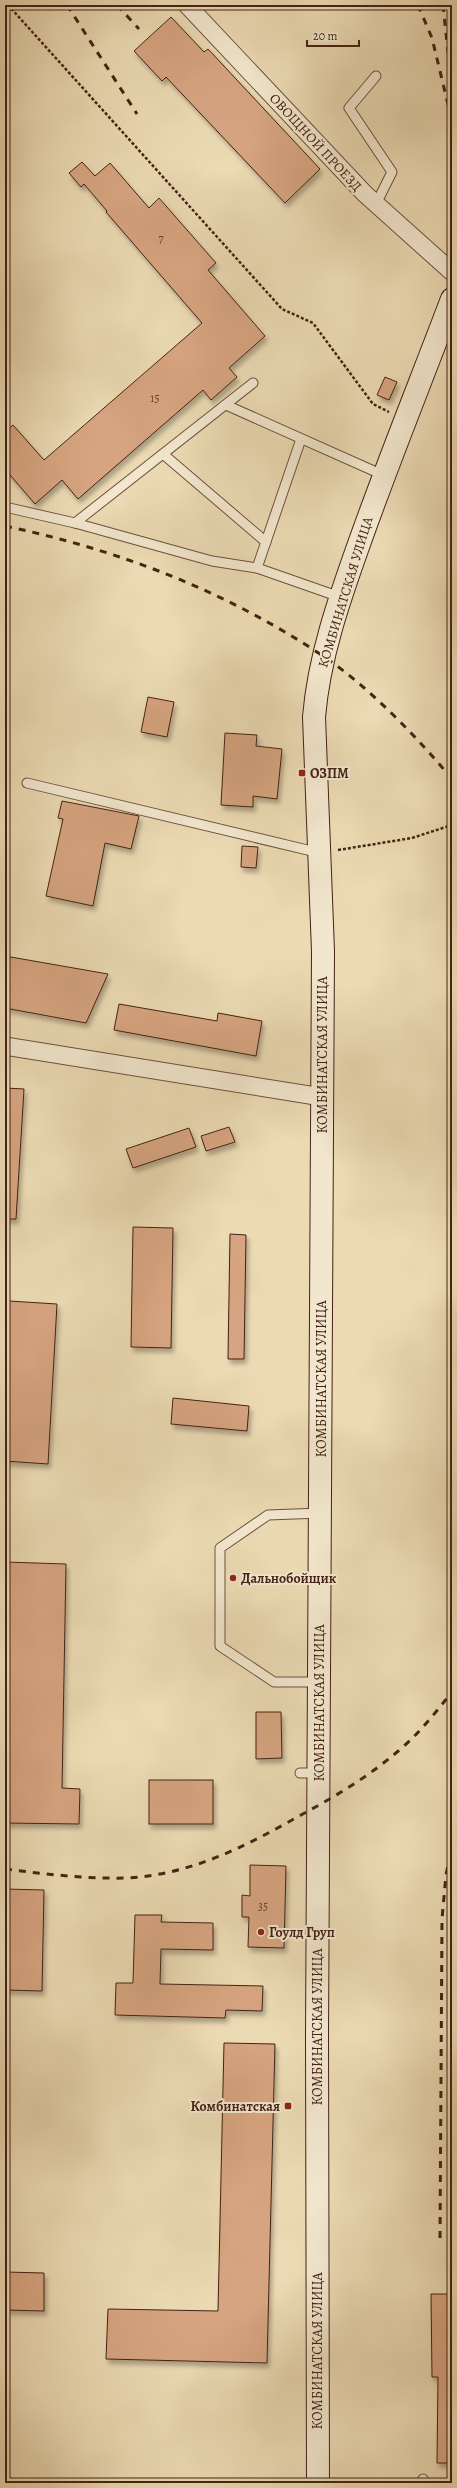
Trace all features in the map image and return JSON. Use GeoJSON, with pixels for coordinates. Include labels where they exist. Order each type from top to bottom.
{"type":"FeatureCollection","features":[{"type":"Feature","properties":{"kind":"main road","name":"КОМБИНАТСКАЯ УЛИЦА"},"geometry":{"type":"LineString","coordinates":[[318,2483],[309,1773],[319,1682],[323,951],[314,717],[318,678],[340,597],[383,475],[406,421],[452,299]]}},
{"type":"Feature","properties":{"kind":"street","name":"ОВОЩНОЙ ПРОЕЗД"},"geometry":{"type":"LineString","coordinates":[[187,5],[376,204],[452,272]]}},
{"type":"Feature","properties":{"kind":"street"},"geometry":{"type":"LineString","coordinates":[[5,1046],[322,1097]]}},
{"type":"Feature","properties":{"kind":"lane"},"geometry":{"type":"LineString","coordinates":[[376,76],[349,108],[392,172],[376,204]]}},
{"type":"Feature","properties":{"kind":"lane"},"geometry":{"type":"LineString","coordinates":[[75,523],[253,383]]}},
{"type":"Feature","properties":{"kind":"lane"},"geometry":{"type":"LineString","coordinates":[[226,405],[383,475]]}},
{"type":"Feature","properties":{"kind":"lane"},"geometry":{"type":"LineString","coordinates":[[257,568],[301,439]]}},
{"type":"Feature","properties":{"kind":"lane"},"geometry":{"type":"LineString","coordinates":[[163,454],[266,542]]}},
{"type":"Feature","properties":{"kind":"lane"},"geometry":{"type":"LineString","coordinates":[[5,507],[75,523],[212,561],[257,568],[340,597]]}},
{"type":"Feature","properties":{"kind":"lane"},"geometry":{"type":"LineString","coordinates":[[27,783],[320,853]]}},
{"type":"Feature","properties":{"kind":"lane"},"geometry":{"type":"LineString","coordinates":[[319,1682],[274,1682],[220,1646],[220,1548],[268,1515],[320,1513]]}},
{"type":"Feature","properties":{"kind":"path"},"geometry":{"type":"LineString","coordinates":[[8,5],[282,309],[313,323],[373,404],[406,421]]}},
{"type":"Feature","properties":{"kind":"path"},"geometry":{"type":"LineString","coordinates":[[320,853],[405,839],[452,825]]}},
{"type":"Feature","properties":{"kind":"building"},"geometry":{"type":"Polygon","coordinates":[[[171,17],[204,52],[208,49],[320,169],[285,203],[166,77],[162,81],[134,51],[171,17]]]}},
{"type":"Feature","properties":{"kind":"building"},"geometry":{"type":"Polygon","coordinates":[[[82,162],[95,176],[110,163],[149,208],[159,198],[216,263],[208,270],[265,336],[229,368],[237,377],[211,400],[203,390],[78,499],[62,480],[35,504],[5,469],[5,432],[13,425],[44,460],[202,323],[106,212],[107,211],[84,184],[81,187],[69,173],[82,162]]]}},
{"type":"Feature","properties":{"kind":"building"},"geometry":{"type":"Polygon","coordinates":[[[385,377],[397,382],[389,400],[377,395],[385,377]]]}},
{"type":"Feature","properties":{"kind":"building"},"geometry":{"type":"Polygon","coordinates":[[[148,697],[174,702],[167,737],[141,732],[148,697]]]}},
{"type":"Feature","properties":{"kind":"building"},"geometry":{"type":"Polygon","coordinates":[[[225,733],[257,735],[256,746],[282,749],[277,799],[253,796],[253,807],[221,805],[225,733]]]}},
{"type":"Feature","properties":{"kind":"building"},"geometry":{"type":"Polygon","coordinates":[[[62,801],[139,816],[131,849],[105,843],[93,906],[46,896],[63,819],[58,818],[62,801]]]}},
{"type":"Feature","properties":{"kind":"building"},"geometry":{"type":"Polygon","coordinates":[[[242,846],[258,847],[256,868],[241,867],[242,846]]]}},
{"type":"Feature","properties":{"kind":"building"},"geometry":{"type":"Polygon","coordinates":[[[5,956],[108,974],[86,1023],[5,1008],[5,956]]]}},
{"type":"Feature","properties":{"kind":"building"},"geometry":{"type":"Polygon","coordinates":[[[119,1004],[217,1021],[218,1013],[262,1021],[256,1056],[114,1030],[119,1004]]]}},
{"type":"Feature","properties":{"kind":"building"},"geometry":{"type":"Polygon","coordinates":[[[5,1088],[24,1089],[16,1219],[5,1219],[5,1088]]]}},
{"type":"Feature","properties":{"kind":"building"},"geometry":{"type":"Polygon","coordinates":[[[229,1127],[235,1142],[206,1151],[201,1136],[229,1127]]]}},
{"type":"Feature","properties":{"kind":"building"},"geometry":{"type":"Polygon","coordinates":[[[189,1128],[196,1147],[133,1168],[126,1149],[189,1128]]]}},
{"type":"Feature","properties":{"kind":"building"},"geometry":{"type":"Polygon","coordinates":[[[133,1227],[173,1228],[171,1348],[131,1347],[133,1227]]]}},
{"type":"Feature","properties":{"kind":"building"},"geometry":{"type":"Polygon","coordinates":[[[230,1234],[246,1235],[244,1359],[228,1359],[230,1234]]]}},
{"type":"Feature","properties":{"kind":"building"},"geometry":{"type":"Polygon","coordinates":[[[9,1301],[57,1304],[48,1464],[5,1461],[5,1377],[9,1301]]]}},
{"type":"Feature","properties":{"kind":"building"},"geometry":{"type":"Polygon","coordinates":[[[173,1398],[249,1406],[247,1431],[171,1424],[173,1398]]]}},
{"type":"Feature","properties":{"kind":"building"},"geometry":{"type":"Polygon","coordinates":[[[5,1562],[66,1564],[62,1788],[80,1789],[79,1824],[5,1823],[5,1562]]]}},
{"type":"Feature","properties":{"kind":"building"},"geometry":{"type":"Polygon","coordinates":[[[256,1712],[281,1712],[282,1758],[256,1759],[256,1712]]]}},
{"type":"Feature","properties":{"kind":"building"},"geometry":{"type":"Polygon","coordinates":[[[149,1780],[213,1780],[213,1824],[149,1824],[149,1780]]]}},
{"type":"Feature","properties":{"kind":"building"},"geometry":{"type":"Polygon","coordinates":[[[250,1865],[286,1866],[284,1948],[248,1947],[249,1917],[242,1917],[242,1895],[250,1896],[250,1865]]]}},
{"type":"Feature","properties":{"kind":"building"},"geometry":{"type":"Polygon","coordinates":[[[5,1889],[44,1890],[42,1991],[5,1990],[5,1889]]]}},
{"type":"Feature","properties":{"kind":"building"},"geometry":{"type":"Polygon","coordinates":[[[135,1915],[162,1915],[161,1922],[213,1923],[213,1950],[161,1949],[160,1984],[263,1986],[262,2011],[226,2010],[225,2018],[115,2015],[116,1983],[133,1983],[135,1915]]]}},
{"type":"Feature","properties":{"kind":"building"},"geometry":{"type":"Polygon","coordinates":[[[224,2043],[275,2044],[267,2363],[106,2359],[108,2309],[218,2311],[224,2043]]]}},
{"type":"Feature","properties":{"kind":"building"},"geometry":{"type":"Polygon","coordinates":[[[5,2272],[44,2273],[44,2311],[5,2310],[5,2272]]]}},
{"type":"Feature","properties":{"kind":"building"},"geometry":{"type":"Polygon","coordinates":[[[431,2294],[452,2294],[452,2463],[437,2463],[438,2377],[432,2377],[431,2294]]]}},
{"type":"Feature","properties":{"kind":"railway"},"geometry":{"type":"LineString","coordinates":[[67,5],[137,114]]}},
{"type":"Feature","properties":{"kind":"railway"},"geometry":{"type":"LineString","coordinates":[[117,5],[139,29]]}},
{"type":"Feature","properties":{"kind":"railway"},"geometry":{"type":"LineString","coordinates":[[418,5],[432,38],[452,121]]}},
{"type":"Feature","properties":{"kind":"railway"},"geometry":{"type":"LineString","coordinates":[[443,5],[452,90]]}},
{"type":"Feature","properties":{"kind":"railway"},"geometry":{"type":"LineString","coordinates":[[5,526],[89,547],[170,576],[210,593],[286,633],[323,656],[357,682],[408,730],[452,779]]}},
{"type":"Feature","properties":{"kind":"railway"},"geometry":{"type":"LineString","coordinates":[[5,1869],[80,1877],[126,1878],[150,1876],[173,1871],[217,1857],[260,1838],[326,1801],[363,1778],[405,1745],[426,1724],[452,1692]]}},
{"type":"Feature","properties":{"kind":"railway"},"geometry":{"type":"LineString","coordinates":[[440,2238],[442,1919],[446,1875],[452,1846]]}},
{"type":"Feature","properties":{"kind":"place","name":"ОЗПМ"},"geometry":{"type":"Point","coordinates":[302,773]}},
{"type":"Feature","properties":{"kind":"place","name":"Дальнобойщик"},"geometry":{"type":"Point","coordinates":[233,1578]}},
{"type":"Feature","properties":{"kind":"place","name":"Гоулд Груп"},"geometry":{"type":"Point","coordinates":[261,1932]}},
{"type":"Feature","properties":{"kind":"place","name":"Комбинатская"},"geometry":{"type":"Point","coordinates":[288,2106]}}]}
